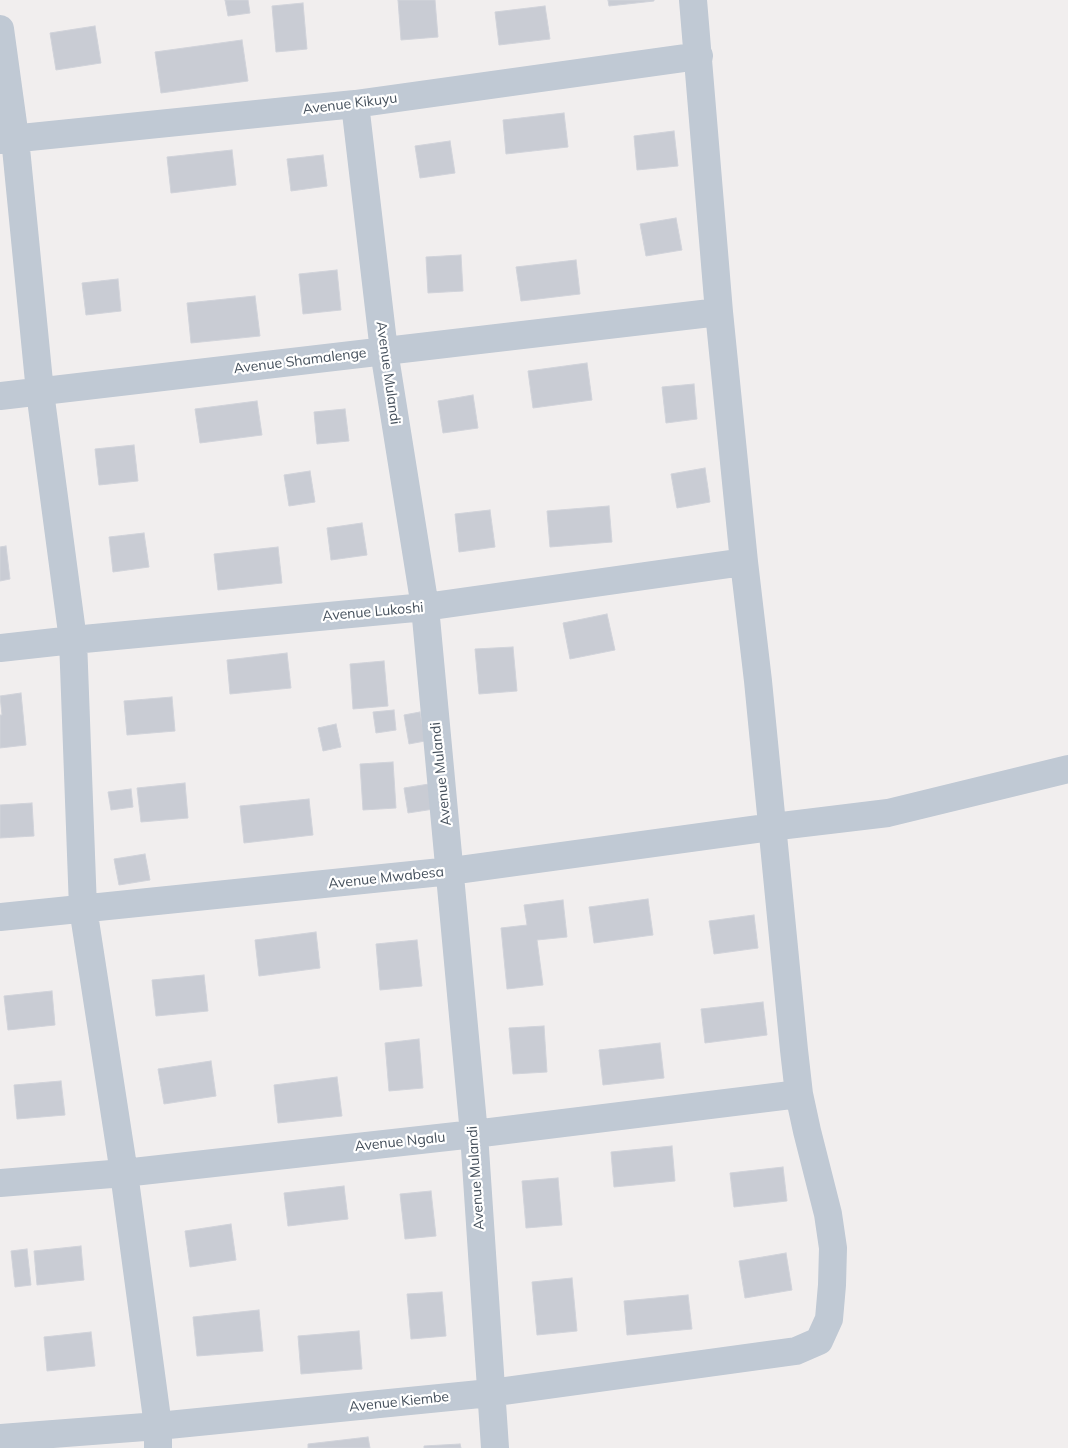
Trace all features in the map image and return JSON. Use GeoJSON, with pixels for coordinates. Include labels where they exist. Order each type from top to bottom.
{"type":"FeatureCollection","features":[{"type":"Feature","properties":{"kind":"street","name":"Avenue Kiembe"},"geometry":{"type":"LineString","coordinates":[[0,1438],[158,1437],[796,1350],[819,1341],[829,1320],[833,1248],[828,1214],[799,1094],[719,312],[693,0]]}},
{"type":"Feature","properties":{"kind":"street"},"geometry":{"type":"LineString","coordinates":[[0,29],[8,139],[73,640],[83,908],[124,1173],[158,1437]]}},
{"type":"Feature","properties":{"kind":"street","name":"Avenue Kikuyu"},"geometry":{"type":"LineString","coordinates":[[8,139],[355,104],[698,56]]}},
{"type":"Feature","properties":{"kind":"street","name":"Avenue Mulandi"},"geometry":{"type":"LineString","coordinates":[[355,104],[384,351],[425,607],[474,1134],[495,1448]]}},
{"type":"Feature","properties":{"kind":"street","name":"Avenue Shamalenge"},"geometry":{"type":"LineString","coordinates":[[0,396],[719,312]]}},
{"type":"Feature","properties":{"kind":"street","name":"Avenue Lukoshi"},"geometry":{"type":"LineString","coordinates":[[0,648],[425,607],[744,562]]}},
{"type":"Feature","properties":{"kind":"street","name":"Avenue Mwabesa"},"geometry":{"type":"LineString","coordinates":[[0,917],[451,871],[888,813],[1068,769]]}},
{"type":"Feature","properties":{"kind":"street","name":"Avenue Ngalu"},"geometry":{"type":"LineString","coordinates":[[0,1183],[124,1173],[474,1134],[799,1094]]}},
{"type":"Feature","properties":{"kind":"building"},"geometry":{"type":"Polygon","coordinates":[[[225,0],[248,0],[250,13],[228,16],[225,0]]]}},
{"type":"Feature","properties":{"kind":"building"},"geometry":{"type":"Polygon","coordinates":[[[398,0],[435,0],[438,37],[401,40],[398,0]]]}},
{"type":"Feature","properties":{"kind":"building"},"geometry":{"type":"Polygon","coordinates":[[[608,0],[654,0],[654,1],[609,6],[608,0]]]}},
{"type":"Feature","properties":{"kind":"building"},"geometry":{"type":"Polygon","coordinates":[[[303,3],[307,49],[276,52],[272,6],[303,3]]]}},
{"type":"Feature","properties":{"kind":"building"},"geometry":{"type":"Polygon","coordinates":[[[545,6],[550,39],[499,45],[495,12],[545,6]]]}},
{"type":"Feature","properties":{"kind":"building"},"geometry":{"type":"Polygon","coordinates":[[[95,26],[101,63],[56,70],[50,33],[95,26]]]}},
{"type":"Feature","properties":{"kind":"building"},"geometry":{"type":"Polygon","coordinates":[[[242,40],[248,81],[161,93],[155,52],[242,40]]]}},
{"type":"Feature","properties":{"kind":"building"},"geometry":{"type":"Polygon","coordinates":[[[564,113],[568,147],[506,154],[503,120],[564,113]]]}},
{"type":"Feature","properties":{"kind":"building"},"geometry":{"type":"Polygon","coordinates":[[[674,131],[678,166],[637,170],[634,136],[674,131]]]}},
{"type":"Feature","properties":{"kind":"building"},"geometry":{"type":"Polygon","coordinates":[[[450,141],[455,173],[420,178],[415,146],[450,141]]]}},
{"type":"Feature","properties":{"kind":"building"},"geometry":{"type":"Polygon","coordinates":[[[232,150],[236,185],[171,193],[167,157],[232,150]]]}},
{"type":"Feature","properties":{"kind":"building"},"geometry":{"type":"Polygon","coordinates":[[[323,155],[327,186],[291,191],[287,159],[323,155]]]}},
{"type":"Feature","properties":{"kind":"building"},"geometry":{"type":"Polygon","coordinates":[[[676,218],[682,250],[646,256],[640,224],[676,218]]]}},
{"type":"Feature","properties":{"kind":"building"},"geometry":{"type":"Polygon","coordinates":[[[461,255],[463,291],[428,293],[426,257],[461,255]]]}},
{"type":"Feature","properties":{"kind":"building"},"geometry":{"type":"Polygon","coordinates":[[[576,260],[580,294],[521,301],[516,267],[576,260]]]}},
{"type":"Feature","properties":{"kind":"building"},"geometry":{"type":"Polygon","coordinates":[[[337,270],[341,310],[303,314],[299,274],[337,270]]]}},
{"type":"Feature","properties":{"kind":"building"},"geometry":{"type":"Polygon","coordinates":[[[118,279],[121,311],[86,315],[82,283],[118,279]]]}},
{"type":"Feature","properties":{"kind":"building"},"geometry":{"type":"Polygon","coordinates":[[[255,296],[260,336],[191,343],[187,303],[255,296]]]}},
{"type":"Feature","properties":{"kind":"building"},"geometry":{"type":"Polygon","coordinates":[[[587,363],[592,400],[533,408],[528,371],[587,363]]]}},
{"type":"Feature","properties":{"kind":"building"},"geometry":{"type":"Polygon","coordinates":[[[694,384],[697,419],[666,423],[662,387],[694,384]]]}},
{"type":"Feature","properties":{"kind":"building"},"geometry":{"type":"Polygon","coordinates":[[[473,395],[478,428],[443,433],[438,401],[473,395]]]}},
{"type":"Feature","properties":{"kind":"building"},"geometry":{"type":"Polygon","coordinates":[[[257,401],[262,435],[200,443],[195,409],[257,401]]]}},
{"type":"Feature","properties":{"kind":"building"},"geometry":{"type":"Polygon","coordinates":[[[345,409],[349,441],[317,444],[314,412],[345,409]]]}},
{"type":"Feature","properties":{"kind":"building"},"geometry":{"type":"Polygon","coordinates":[[[134,445],[138,481],[99,485],[95,449],[134,445]]]}},
{"type":"Feature","properties":{"kind":"building"},"geometry":{"type":"Polygon","coordinates":[[[705,468],[710,502],[677,508],[671,474],[705,468]]]}},
{"type":"Feature","properties":{"kind":"building"},"geometry":{"type":"Polygon","coordinates":[[[310,471],[315,502],[289,506],[284,475],[310,471]]]}},
{"type":"Feature","properties":{"kind":"building"},"geometry":{"type":"Polygon","coordinates":[[[609,506],[612,542],[550,547],[547,511],[609,506]]]}},
{"type":"Feature","properties":{"kind":"building"},"geometry":{"type":"Polygon","coordinates":[[[490,510],[495,547],[459,552],[455,514],[490,510]]]}},
{"type":"Feature","properties":{"kind":"building"},"geometry":{"type":"Polygon","coordinates":[[[362,523],[367,555],[331,560],[327,528],[362,523]]]}},
{"type":"Feature","properties":{"kind":"building"},"geometry":{"type":"Polygon","coordinates":[[[144,533],[149,567],[113,572],[109,537],[144,533]]]}},
{"type":"Feature","properties":{"kind":"building"},"geometry":{"type":"Polygon","coordinates":[[[6,546],[10,579],[0,581],[0,547],[6,546]]]}},
{"type":"Feature","properties":{"kind":"building"},"geometry":{"type":"Polygon","coordinates":[[[278,547],[282,583],[218,590],[214,554],[278,547]]]}},
{"type":"Feature","properties":{"kind":"building"},"geometry":{"type":"Polygon","coordinates":[[[607,614],[615,650],[570,659],[563,623],[607,614]]]}},
{"type":"Feature","properties":{"kind":"building"},"geometry":{"type":"Polygon","coordinates":[[[513,647],[517,691],[479,694],[475,649],[513,647]]]}},
{"type":"Feature","properties":{"kind":"building"},"geometry":{"type":"Polygon","coordinates":[[[287,653],[291,688],[230,694],[227,660],[287,653]]]}},
{"type":"Feature","properties":{"kind":"building"},"geometry":{"type":"Polygon","coordinates":[[[384,661],[388,706],[353,709],[350,664],[384,661]]]}},
{"type":"Feature","properties":{"kind":"building"},"geometry":{"type":"Polygon","coordinates":[[[21,693],[26,745],[0,748],[0,715],[2,715],[0,696],[21,693]]]}},
{"type":"Feature","properties":{"kind":"building"},"geometry":{"type":"Polygon","coordinates":[[[172,697],[175,731],[127,735],[124,701],[172,697]]]}},
{"type":"Feature","properties":{"kind":"building"},"geometry":{"type":"Polygon","coordinates":[[[394,710],[396,730],[376,733],[373,712],[394,710]]]}},
{"type":"Feature","properties":{"kind":"building"},"geometry":{"type":"Polygon","coordinates":[[[420,712],[425,741],[409,744],[404,715],[420,712]]]}},
{"type":"Feature","properties":{"kind":"building"},"geometry":{"type":"Polygon","coordinates":[[[336,724],[341,747],[323,751],[318,728],[336,724]]]}},
{"type":"Feature","properties":{"kind":"building"},"geometry":{"type":"Polygon","coordinates":[[[393,762],[396,808],[363,810],[360,764],[393,762]]]}},
{"type":"Feature","properties":{"kind":"building"},"geometry":{"type":"Polygon","coordinates":[[[185,783],[188,818],[141,822],[137,788],[185,783]]]}},
{"type":"Feature","properties":{"kind":"building"},"geometry":{"type":"Polygon","coordinates":[[[429,784],[434,809],[408,813],[404,788],[429,784]]]}},
{"type":"Feature","properties":{"kind":"building"},"geometry":{"type":"Polygon","coordinates":[[[131,789],[133,807],[111,810],[108,792],[131,789]]]}},
{"type":"Feature","properties":{"kind":"building"},"geometry":{"type":"Polygon","coordinates":[[[309,799],[313,835],[244,843],[240,806],[309,799]]]}},
{"type":"Feature","properties":{"kind":"building"},"geometry":{"type":"Polygon","coordinates":[[[32,803],[34,836],[0,838],[0,805],[32,803]]]}},
{"type":"Feature","properties":{"kind":"building"},"geometry":{"type":"Polygon","coordinates":[[[145,854],[150,880],[119,885],[114,859],[145,854]]]}},
{"type":"Feature","properties":{"kind":"building"},"geometry":{"type":"Polygon","coordinates":[[[648,899],[653,935],[594,943],[589,907],[648,899]]]}},
{"type":"Feature","properties":{"kind":"building"},"geometry":{"type":"Polygon","coordinates":[[[563,900],[567,937],[537,940],[543,985],[507,989],[501,928],[527,925],[524,905],[563,900]]]}},
{"type":"Feature","properties":{"kind":"building"},"geometry":{"type":"Polygon","coordinates":[[[754,915],[758,948],[714,954],[709,921],[754,915]]]}},
{"type":"Feature","properties":{"kind":"building"},"geometry":{"type":"Polygon","coordinates":[[[316,932],[320,968],[259,976],[255,940],[316,932]]]}},
{"type":"Feature","properties":{"kind":"building"},"geometry":{"type":"Polygon","coordinates":[[[417,940],[422,986],[380,990],[376,944],[417,940]]]}},
{"type":"Feature","properties":{"kind":"building"},"geometry":{"type":"Polygon","coordinates":[[[204,975],[208,1011],[156,1016],[152,980],[204,975]]]}},
{"type":"Feature","properties":{"kind":"building"},"geometry":{"type":"Polygon","coordinates":[[[52,991],[55,1025],[8,1030],[4,996],[52,991]]]}},
{"type":"Feature","properties":{"kind":"building"},"geometry":{"type":"Polygon","coordinates":[[[763,1002],[767,1035],[705,1043],[701,1009],[763,1002]]]}},
{"type":"Feature","properties":{"kind":"building"},"geometry":{"type":"Polygon","coordinates":[[[544,1026],[547,1072],[513,1074],[509,1028],[544,1026]]]}},
{"type":"Feature","properties":{"kind":"building"},"geometry":{"type":"Polygon","coordinates":[[[419,1039],[423,1088],[389,1091],[385,1043],[419,1039]]]}},
{"type":"Feature","properties":{"kind":"building"},"geometry":{"type":"Polygon","coordinates":[[[660,1043],[664,1078],[603,1085],[599,1050],[660,1043]]]}},
{"type":"Feature","properties":{"kind":"building"},"geometry":{"type":"Polygon","coordinates":[[[211,1061],[216,1096],[164,1104],[158,1069],[211,1061]]]}},
{"type":"Feature","properties":{"kind":"building"},"geometry":{"type":"Polygon","coordinates":[[[337,1077],[342,1116],[278,1123],[274,1085],[337,1077]]]}},
{"type":"Feature","properties":{"kind":"building"},"geometry":{"type":"Polygon","coordinates":[[[61,1081],[65,1115],[17,1119],[14,1085],[61,1081]]]}},
{"type":"Feature","properties":{"kind":"building"},"geometry":{"type":"Polygon","coordinates":[[[672,1146],[675,1181],[614,1187],[611,1152],[672,1146]]]}},
{"type":"Feature","properties":{"kind":"building"},"geometry":{"type":"Polygon","coordinates":[[[783,1167],[787,1201],[734,1207],[730,1173],[783,1167]]]}},
{"type":"Feature","properties":{"kind":"building"},"geometry":{"type":"Polygon","coordinates":[[[558,1178],[562,1225],[526,1228],[522,1181],[558,1178]]]}},
{"type":"Feature","properties":{"kind":"building"},"geometry":{"type":"Polygon","coordinates":[[[344,1186],[348,1219],[288,1226],[284,1193],[344,1186]]]}},
{"type":"Feature","properties":{"kind":"building"},"geometry":{"type":"Polygon","coordinates":[[[431,1191],[436,1236],[405,1239],[400,1194],[431,1191]]]}},
{"type":"Feature","properties":{"kind":"building"},"geometry":{"type":"Polygon","coordinates":[[[231,1224],[236,1260],[190,1267],[185,1231],[231,1224]]]}},
{"type":"Feature","properties":{"kind":"building"},"geometry":{"type":"Polygon","coordinates":[[[81,1246],[84,1280],[37,1285],[34,1251],[81,1246]]]}},
{"type":"Feature","properties":{"kind":"building"},"geometry":{"type":"Polygon","coordinates":[[[27,1249],[31,1285],[15,1287],[11,1251],[27,1249]]]}},
{"type":"Feature","properties":{"kind":"building"},"geometry":{"type":"Polygon","coordinates":[[[786,1253],[792,1290],[745,1298],[739,1261],[786,1253]]]}},
{"type":"Feature","properties":{"kind":"building"},"geometry":{"type":"Polygon","coordinates":[[[572,1278],[577,1331],[537,1335],[532,1282],[572,1278]]]}},
{"type":"Feature","properties":{"kind":"building"},"geometry":{"type":"Polygon","coordinates":[[[442,1292],[446,1336],[411,1339],[407,1294],[442,1292]]]}},
{"type":"Feature","properties":{"kind":"building"},"geometry":{"type":"Polygon","coordinates":[[[688,1295],[692,1329],[627,1335],[624,1301],[688,1295]]]}},
{"type":"Feature","properties":{"kind":"building"},"geometry":{"type":"Polygon","coordinates":[[[259,1310],[263,1351],[197,1356],[193,1317],[259,1310]]]}},
{"type":"Feature","properties":{"kind":"building"},"geometry":{"type":"Polygon","coordinates":[[[359,1331],[362,1369],[301,1374],[298,1336],[359,1331]]]}},
{"type":"Feature","properties":{"kind":"building"},"geometry":{"type":"Polygon","coordinates":[[[91,1332],[95,1366],[47,1371],[44,1337],[91,1332]]]}},
{"type":"Feature","properties":{"kind":"building"},"geometry":{"type":"Polygon","coordinates":[[[368,1437],[370,1448],[308,1448],[308,1444],[368,1437]]]}},
{"type":"Feature","properties":{"kind":"building"},"geometry":{"type":"Polygon","coordinates":[[[460,1444],[461,1448],[424,1448],[424,1446],[460,1444]]]}}]}
